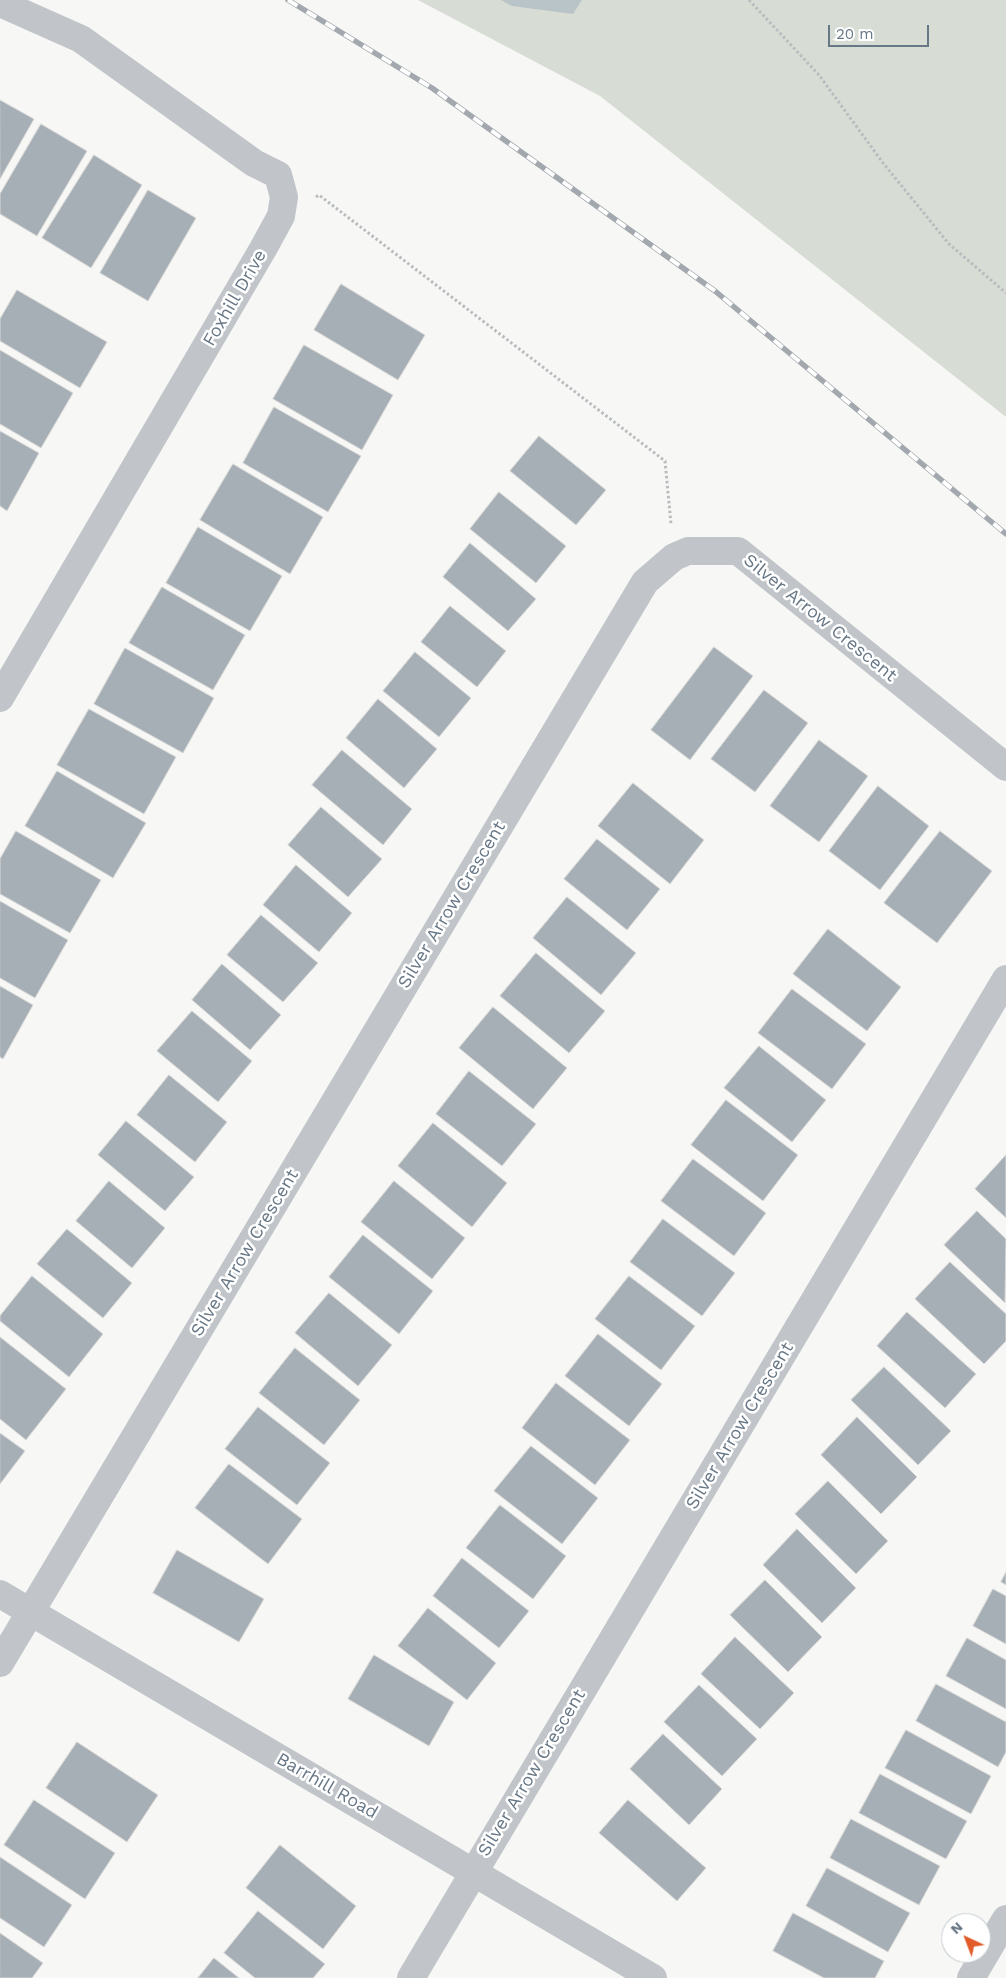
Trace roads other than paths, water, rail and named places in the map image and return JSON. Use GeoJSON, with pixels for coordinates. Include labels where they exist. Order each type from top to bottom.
{"type":"FeatureCollection","features":[{"type":"Feature","properties":{"kind":"street","name":"Foxhill Drive"},"geometry":{"type":"LineString","coordinates":[[0,3],[81,39],[254,163],[278,175],[284,197],[280,216],[254,266],[0,698]]}},
{"type":"Feature","properties":{"kind":"street","name":"Silver Arrow Crescent"},"geometry":{"type":"LineString","coordinates":[[0,1663],[645,582],[674,557],[688,551],[738,552],[1006,767]]}},
{"type":"Feature","properties":{"kind":"street","name":"Silver Arrow Crescent"},"geometry":{"type":"LineString","coordinates":[[410,1978],[1006,979]]}},
{"type":"Feature","properties":{"kind":"street","name":"Barrhill Road"},"geometry":{"type":"LineString","coordinates":[[0,1594],[653,1978]]}},
{"type":"Feature","properties":{"kind":"street"},"geometry":{"type":"LineString","coordinates":[[971,1978],[1006,1918]]}},
{"type":"Feature","properties":{"kind":"railway"},"geometry":{"type":"LineString","coordinates":[[288,0],[432,88],[715,291],[1006,534]]}}]}
